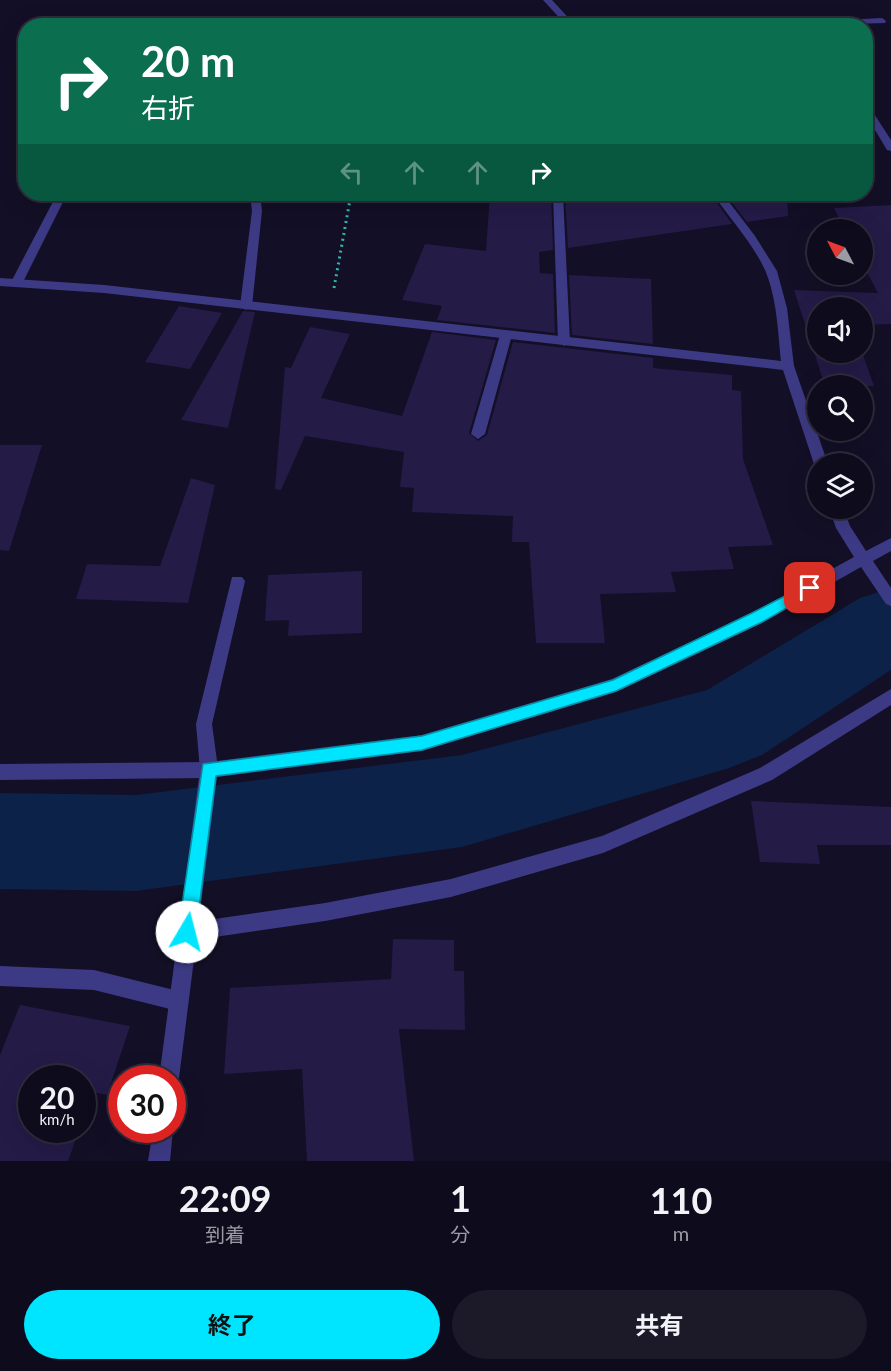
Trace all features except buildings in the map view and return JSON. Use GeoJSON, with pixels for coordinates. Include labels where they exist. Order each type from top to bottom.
{"type":"FeatureCollection","features":[{"type":"Feature","properties":{"kind":"street"},"geometry":{"type":"LineString","coordinates":[[547,0],[564,18]]}},
{"type":"Feature","properties":{"kind":"street"},"geometry":{"type":"LineString","coordinates":[[873,21],[882,21]]}},
{"type":"Feature","properties":{"kind":"street"},"geometry":{"type":"LineString","coordinates":[[873,121],[891,148]]}},
{"type":"Feature","properties":{"kind":"street"},"geometry":{"type":"LineString","coordinates":[[873,130],[878,130]]}},
{"type":"Feature","properties":{"kind":"street"},"geometry":{"type":"LineString","coordinates":[[17,282],[58,201]]}},
{"type":"Feature","properties":{"kind":"street"},"geometry":{"type":"LineString","coordinates":[[246,306],[257,211],[256,201]]}},
{"type":"Feature","properties":{"kind":"street"},"geometry":{"type":"LineString","coordinates":[[558,201],[564,342]]}},
{"type":"Feature","properties":{"kind":"street"},"geometry":{"type":"LineString","coordinates":[[723,201],[751,238],[771,272],[781,308],[788,366],[817,453]]}},
{"type":"Feature","properties":{"kind":"street"},"geometry":{"type":"LineString","coordinates":[[0,282],[246,306],[788,366]]}},
{"type":"Feature","properties":{"kind":"street"},"geometry":{"type":"LineString","coordinates":[[478,434],[506,335]]}},
{"type":"Feature","properties":{"kind":"street"},"geometry":{"type":"LineString","coordinates":[[840,519],[843,528],[891,600]]}},
{"type":"Feature","properties":{"kind":"street"},"geometry":{"type":"LineString","coordinates":[[0,772],[209,770],[422,743],[616,685],[866,564],[891,544]]}},
{"type":"Feature","properties":{"kind":"street"},"geometry":{"type":"LineString","coordinates":[[171,1065],[209,770],[204,724],[237,581]]}},
{"type":"Feature","properties":{"kind":"street"},"geometry":{"type":"LineString","coordinates":[[187,932],[325,912],[451,888],[603,843],[766,774],[891,696]]}},
{"type":"Feature","properties":{"kind":"street"},"geometry":{"type":"LineString","coordinates":[[0,976],[94,980],[178,1001]]}},
{"type":"Feature","properties":{"kind":"street"},"geometry":{"type":"LineString","coordinates":[[159,1161],[161,1143]]}},
{"type":"Feature","properties":{"kind":"path"},"geometry":{"type":"LineString","coordinates":[[330,315],[350,201]]}},
{"type":"Feature","properties":{"kind":"waterway"},"geometry":{"type":"LineString","coordinates":[[0,841],[136,843],[462,801],[729,726],[891,624]]}},
{"type":"Feature","properties":{"kind":"route"},"geometry":{"type":"LineString","coordinates":[[187,932],[209,770],[422,743],[616,685],[757,618],[810,588]]}}]}
